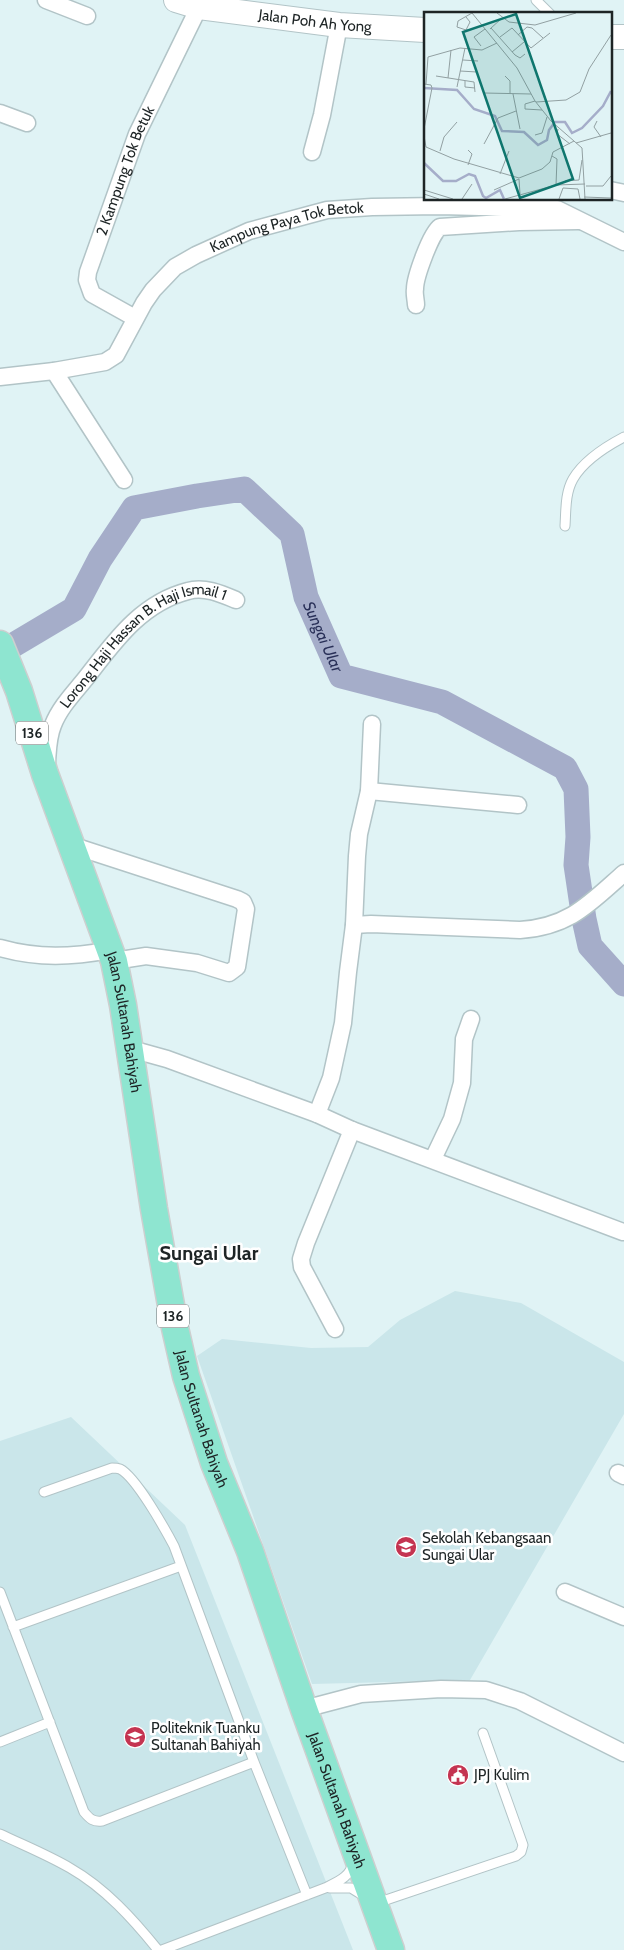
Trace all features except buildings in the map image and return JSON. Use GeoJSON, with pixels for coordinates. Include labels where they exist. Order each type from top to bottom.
{"type":"FeatureCollection","features":[{"type":"Feature","properties":{"kind":"main road","name":"Jalan Poh Ah Yong"},"geometry":{"type":"LineString","coordinates":[[176,0],[200,7],[339,25],[424,30]]}},
{"type":"Feature","properties":{"kind":"main road","name":"Jalan Sultanah Bahiyah"},"geometry":{"type":"LineString","coordinates":[[0,644],[19,691],[46,774],[113,956],[131,1049],[154,1209],[175,1328],[186,1376],[214,1463],[250,1552],[304,1709],[391,1950]]}},
{"type":"Feature","properties":{"kind":"street"},"geometry":{"type":"LineString","coordinates":[[46,0],[87,16]]}},
{"type":"Feature","properties":{"kind":"street","name":"2 Kampung Tok Betuk"},"geometry":{"type":"LineString","coordinates":[[135,318],[92,294],[87,280],[88,272],[137,134],[200,7]]}},
{"type":"Feature","properties":{"kind":"street"},"geometry":{"type":"LineString","coordinates":[[312,152],[322,115],[339,25]]}},
{"type":"Feature","properties":{"kind":"street"},"geometry":{"type":"LineString","coordinates":[[0,113],[27,123]]}},
{"type":"Feature","properties":{"kind":"street","name":"Kampung Paya Tok Betok"},"geometry":{"type":"LineString","coordinates":[[0,377],[54,371],[105,362],[111,359],[116,355],[135,318],[153,290],[175,267],[196,255],[249,231],[327,210],[372,207],[558,204],[581,221],[624,242]]}},
{"type":"Feature","properties":{"kind":"street"},"geometry":{"type":"LineString","coordinates":[[416,305],[415,288],[418,275],[434,234],[440,227],[581,221]]}},
{"type":"Feature","properties":{"kind":"street"},"geometry":{"type":"LineString","coordinates":[[54,371],[124,480]]}},
{"type":"Feature","properties":{"kind":"street","name":"Lorong Haji Hassan B. Haji Ismail 1"},"geometry":{"type":"LineString","coordinates":[[46,774],[49,738],[59,711],[111,645],[129,626],[157,602],[190,590],[217,592],[236,600]]}},
{"type":"Feature","properties":{"kind":"street"},"geometry":{"type":"LineString","coordinates":[[317,1114],[331,1078],[343,1023],[354,925],[358,841],[369,791],[372,724]]}},
{"type":"Feature","properties":{"kind":"street"},"geometry":{"type":"LineString","coordinates":[[369,791],[518,805]]}},
{"type":"Feature","properties":{"kind":"street"},"geometry":{"type":"LineString","coordinates":[[0,948],[14,952],[54,957],[146,956],[197,963],[229,973],[233,972],[237,967],[246,909],[243,902],[72,845]]}},
{"type":"Feature","properties":{"kind":"street"},"geometry":{"type":"LineString","coordinates":[[354,925],[371,924],[520,930],[542,928],[562,922],[590,904],[624,873]]}},
{"type":"Feature","properties":{"kind":"street"},"geometry":{"type":"LineString","coordinates":[[433,1159],[452,1119],[462,1083],[464,1039],[471,1019]]}},
{"type":"Feature","properties":{"kind":"street"},"geometry":{"type":"LineString","coordinates":[[131,1049],[167,1059],[317,1114],[352,1130],[623,1232]]}},
{"type":"Feature","properties":{"kind":"street"},"geometry":{"type":"LineString","coordinates":[[335,1329],[302,1267],[301,1259],[352,1130]]}},
{"type":"Feature","properties":{"kind":"street"},"geometry":{"type":"LineString","coordinates":[[565,1592],[624,1617]]}},
{"type":"Feature","properties":{"kind":"street"},"geometry":{"type":"LineString","coordinates":[[304,1709],[361,1694],[441,1689],[486,1690],[520,1701],[624,1752]]}},
{"type":"Feature","properties":{"kind":"lane"},"geometry":{"type":"LineString","coordinates":[[536,0],[548,12]]}},
{"type":"Feature","properties":{"kind":"lane"},"geometry":{"type":"LineString","coordinates":[[565,526],[566,500],[572,480],[586,462],[610,444],[624,437]]}},
{"type":"Feature","properties":{"kind":"lane"},"geometry":{"type":"LineString","coordinates":[[44,1492],[112,1468],[120,1469],[157,1514],[174,1546],[254,1762],[307,1895]]}},
{"type":"Feature","properties":{"kind":"lane"},"geometry":{"type":"LineString","coordinates":[[13,1627],[181,1566]]}},
{"type":"Feature","properties":{"kind":"lane"},"geometry":{"type":"LineString","coordinates":[[0,1592],[84,1812],[95,1822],[254,1762]]}},
{"type":"Feature","properties":{"kind":"lane"},"geometry":{"type":"LineString","coordinates":[[0,1742],[50,1722]]}},
{"type":"Feature","properties":{"kind":"lane"},"geometry":{"type":"LineString","coordinates":[[325,1888],[345,1887],[355,1890],[375,1905],[516,1856],[521,1852],[523,1845],[483,1733]]}},
{"type":"Feature","properties":{"kind":"lane"},"geometry":{"type":"LineString","coordinates":[[0,1834],[72,1868],[133,1919],[160,1950],[307,1895],[343,1879],[350,1872],[353,1865],[353,1844]]}},
{"type":"Feature","properties":{"kind":"shaded area","name":"Sekolah Kebangsaan Sungai Ular"},"geometry":{"type":"Polygon","coordinates":[[[455,1291],[521,1303],[624,1362],[624,1414],[470,1680],[312,1684],[197,1356],[222,1339],[311,1348],[368,1347],[400,1320],[455,1291]]]}},
{"type":"Feature","properties":{"kind":"shaded area","name":"Politeknik Tuanku Sultanah Bahiyah"},"geometry":{"type":"Polygon","coordinates":[[[71,1417],[185,1525],[353,1950],[0,1950],[0,1441],[71,1417]]]}},
{"type":"Feature","properties":{"kind":"waterway","name":"Sungai Ular"},"geometry":{"type":"LineString","coordinates":[[0,653],[74,609],[100,559],[134,508],[244,489],[292,534],[306,597],[341,676],[442,702],[565,768],[576,789],[578,837],[576,865],[590,946],[624,984]]}},
{"type":"Feature","properties":{"kind":"place","name":"Sekolah Kebangsaan Sungai Ular"},"geometry":{"type":"Point","coordinates":[406,1547]}},
{"type":"Feature","properties":{"kind":"place","name":"Politeknik Tuanku Sultanah Bahiyah"},"geometry":{"type":"Point","coordinates":[135,1737]}},
{"type":"Feature","properties":{"kind":"place","name":"JPJ Kulim"},"geometry":{"type":"Point","coordinates":[458,1775]}},
{"type":"Feature","properties":{"kind":"district","name":"Sungai Ular"},"geometry":{"type":"Point","coordinates":[209,1253]}}]}
